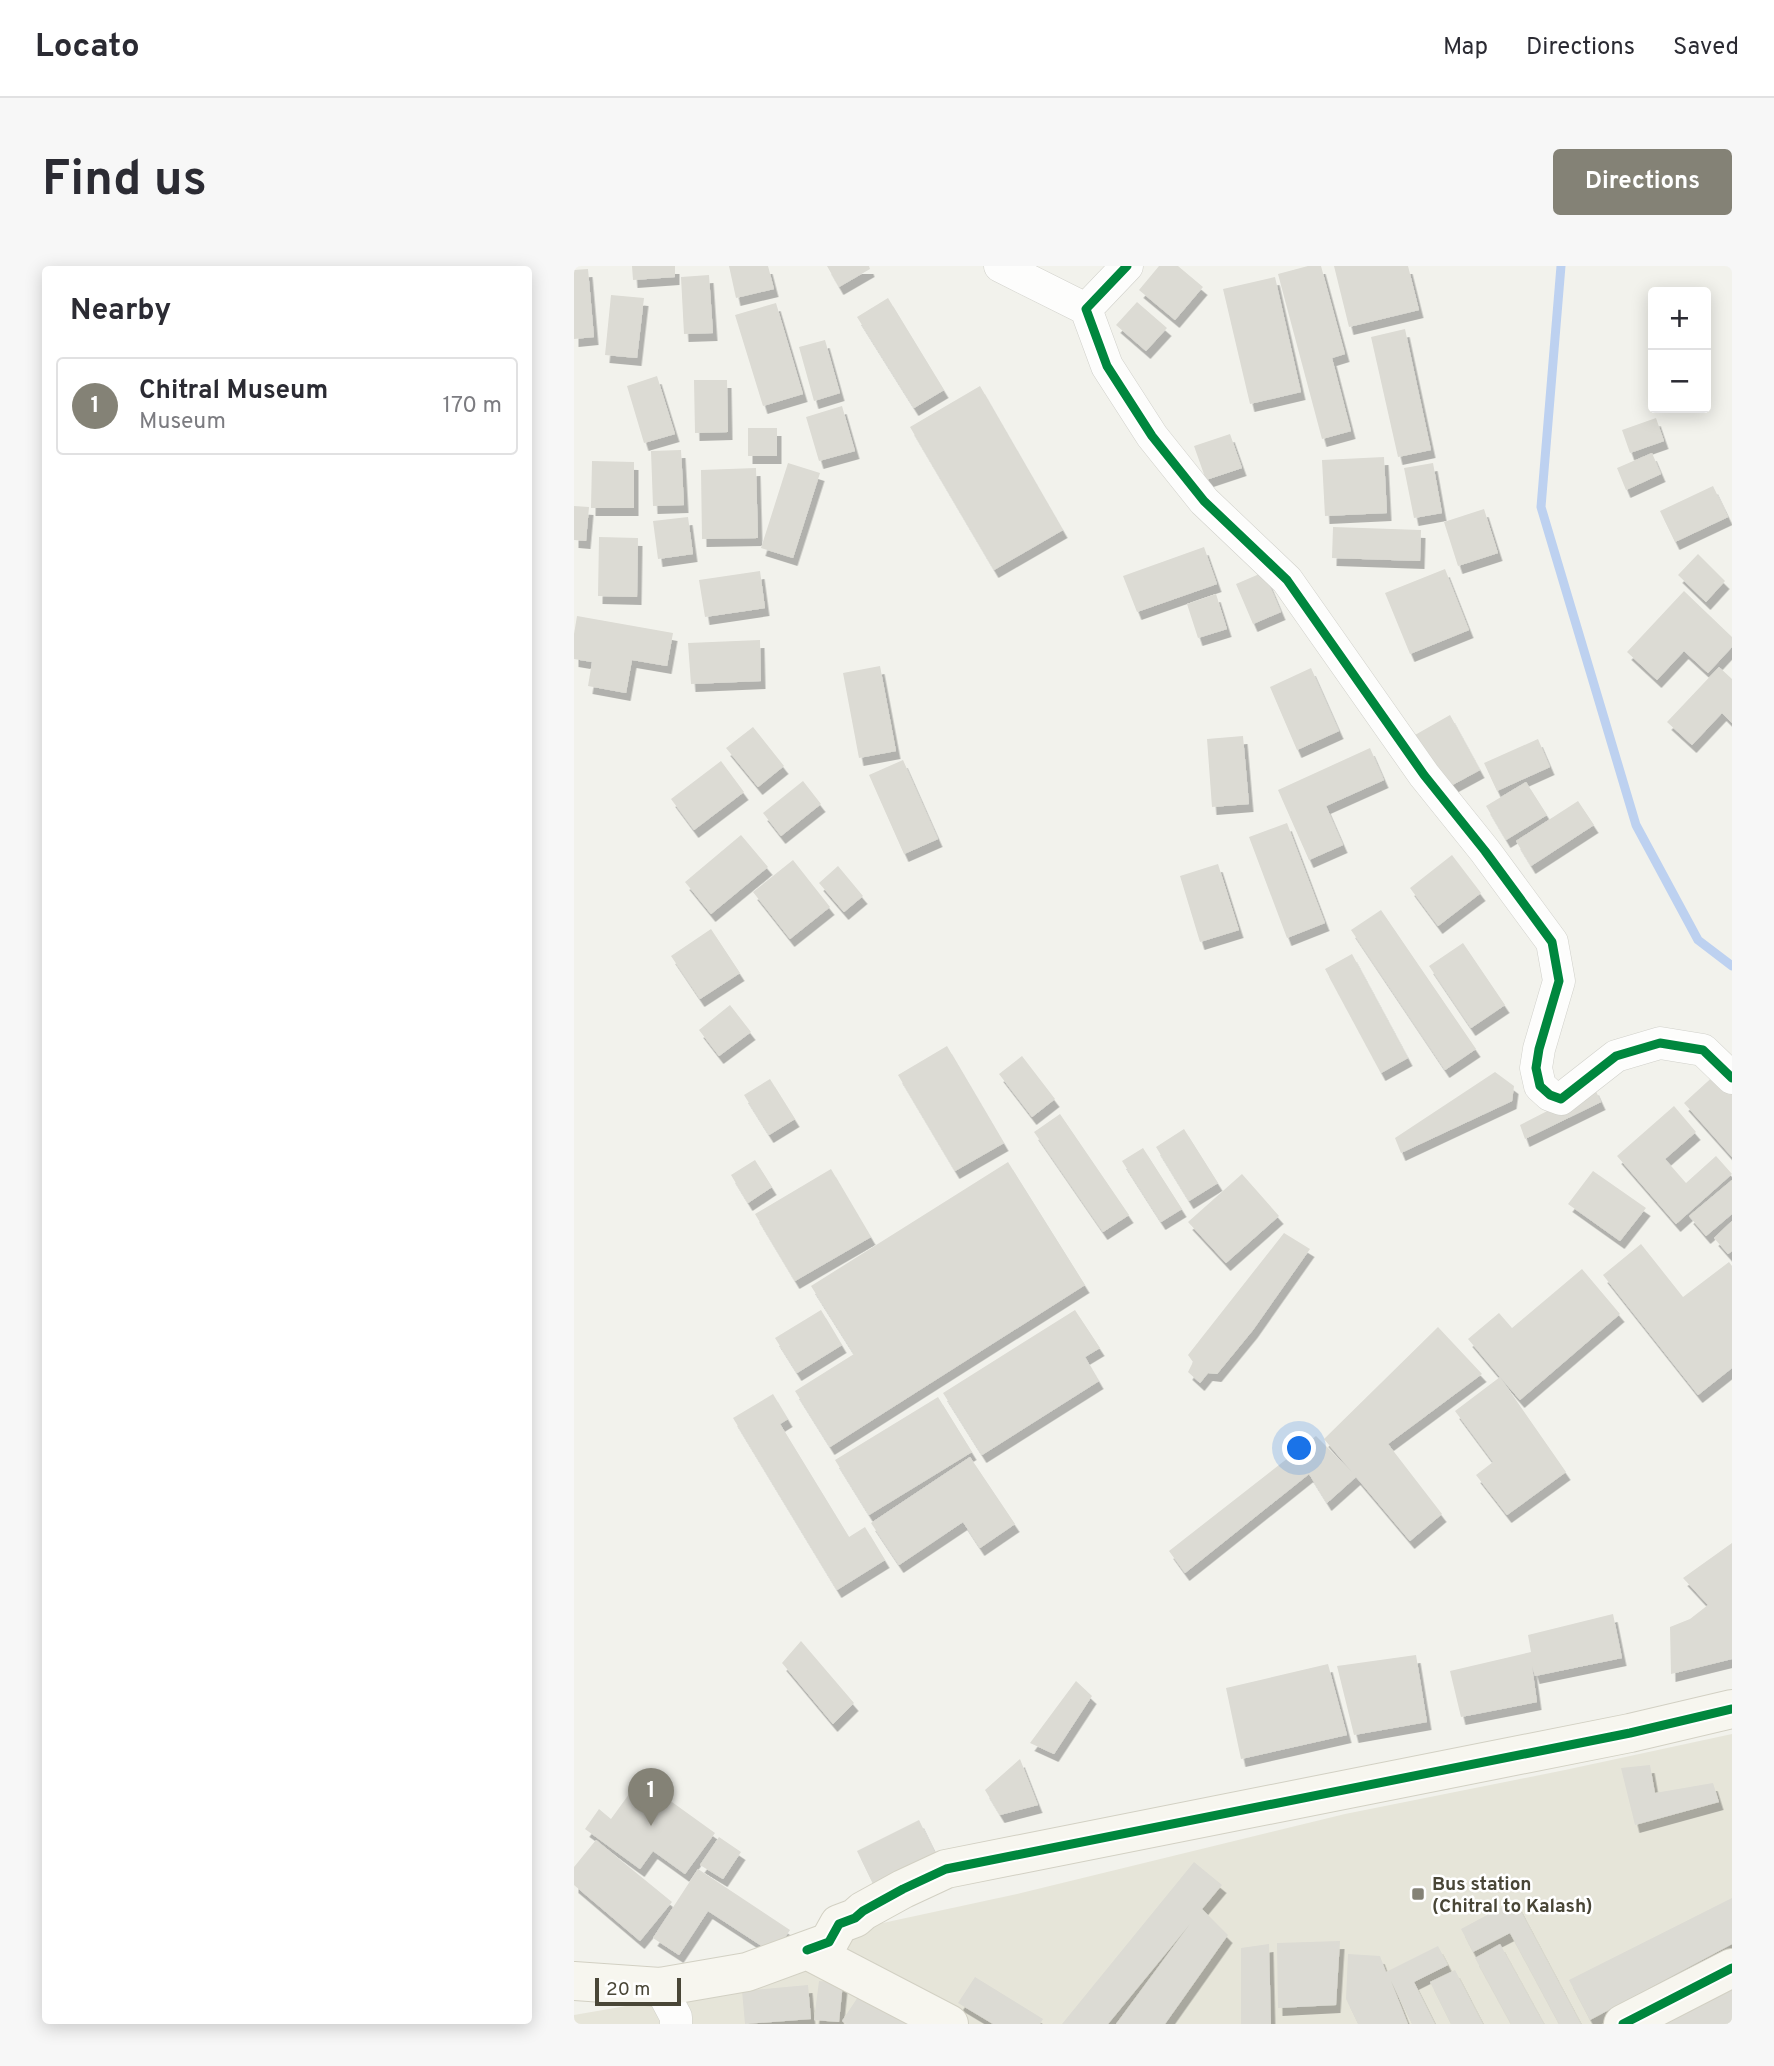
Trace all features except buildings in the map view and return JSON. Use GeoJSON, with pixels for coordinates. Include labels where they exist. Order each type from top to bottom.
{"type":"FeatureCollection","features":[{"type":"Feature","properties":{"kind":"street"},"geometry":{"type":"LineString","coordinates":[[1000,266],[1086,309],[1107,366],[1152,436],[1204,501],[1287,580],[1424,775],[1552,942],[1559,981],[1539,1049],[1536,1068],[1540,1086],[1550,1095],[1561,1099],[1616,1056],[1660,1043],[1703,1049],[1732,1078]]}},
{"type":"Feature","properties":{"kind":"street"},"geometry":{"type":"LineString","coordinates":[[1086,309],[1127,266]]}},
{"type":"Feature","properties":{"kind":"street"},"geometry":{"type":"LineString","coordinates":[[574,1980],[660,1987],[747,1972],[829,1942],[839,1924],[855,1918],[903,1889],[946,1870],[1603,1738],[1732,1709]]}},
{"type":"Feature","properties":{"kind":"street"},"geometry":{"type":"LineString","coordinates":[[807,1950],[948,2024]]}},
{"type":"Feature","properties":{"kind":"street"},"geometry":{"type":"LineString","coordinates":[[1623,2024],[1732,1968]]}},
{"type":"Feature","properties":{"kind":"street"},"geometry":{"type":"LineString","coordinates":[[660,1987],[676,2017],[676,2024]]}},
{"type":"Feature","properties":{"kind":"shaded area"},"geometry":{"type":"Polygon","coordinates":[[[1732,1734],[1732,2024],[574,2024],[574,2015],[771,1981],[841,1932],[1017,1894],[1345,1814],[1732,1734]]]}},
{"type":"Feature","properties":{"kind":"waterway"},"geometry":{"type":"LineString","coordinates":[[1561,266],[1541,507],[1636,825],[1698,940],[1732,966]]}},
{"type":"Feature","properties":{"kind":"cycle path"},"geometry":{"type":"LineString","coordinates":[[1127,266],[1086,309],[1107,366],[1152,436],[1204,501],[1287,580],[1424,775],[1485,851],[1552,942],[1559,981],[1539,1049],[1536,1068],[1540,1086],[1550,1095],[1561,1099],[1616,1056],[1660,1043],[1703,1050],[1732,1078]]}},
{"type":"Feature","properties":{"kind":"cycle path"},"geometry":{"type":"LineString","coordinates":[[807,1950],[829,1942],[839,1924],[946,1869],[1630,1733],[1732,1709]]}},
{"type":"Feature","properties":{"kind":"cycle path"},"geometry":{"type":"LineString","coordinates":[[1623,2024],[1732,1968]]}},
{"type":"Feature","properties":{"kind":"place","name":"Chitral Museum"},"geometry":{"type":"Point","coordinates":[651,1826]}},
{"type":"Feature","properties":{"kind":"place","name":"Bus station (Chitral to Kalash)"},"geometry":{"type":"Point","coordinates":[1418,1894]}}]}
